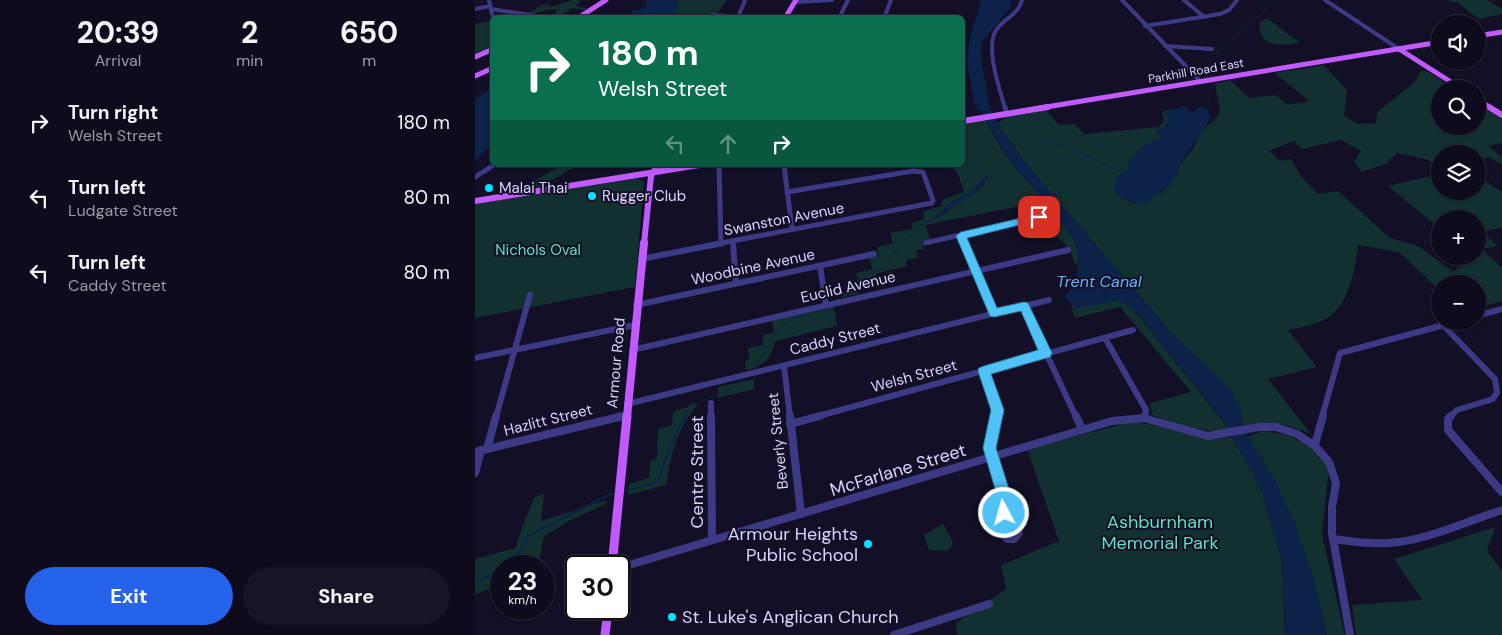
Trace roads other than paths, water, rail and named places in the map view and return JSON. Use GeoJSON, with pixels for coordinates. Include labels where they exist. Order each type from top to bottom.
{"type":"FeatureCollection","features":[{"type":"Feature","properties":{"kind":"main road"},"geometry":{"type":"LineString","coordinates":[[582,15],[605,0]]}},
{"type":"Feature","properties":{"kind":"main road"},"geometry":{"type":"LineString","coordinates":[[787,15],[795,1]]}},
{"type":"Feature","properties":{"kind":"main road"},"geometry":{"type":"LineString","coordinates":[[1486,35],[1502,32]]}},
{"type":"Feature","properties":{"kind":"main road","name":"Parkhill Road East"},"geometry":{"type":"LineString","coordinates":[[965,121],[1431,44]]}},
{"type":"Feature","properties":{"kind":"main road"},"geometry":{"type":"LineString","coordinates":[[1399,49],[1448,80]]}},
{"type":"Feature","properties":{"kind":"main road"},"geometry":{"type":"LineString","coordinates":[[475,57],[490,50]]}},
{"type":"Feature","properties":{"kind":"main road"},"geometry":{"type":"LineString","coordinates":[[475,76],[490,69]]}},
{"type":"Feature","properties":{"kind":"main road"},"geometry":{"type":"LineString","coordinates":[[1486,104],[1502,114]]}},
{"type":"Feature","properties":{"kind":"main road","name":"Armour Road"},"geometry":{"type":"LineString","coordinates":[[613,555],[641,260],[651,176],[657,167]]}},
{"type":"Feature","properties":{"kind":"main road"},"geometry":{"type":"LineString","coordinates":[[475,201],[686,167]]}},
{"type":"Feature","properties":{"kind":"main road"},"geometry":{"type":"LineString","coordinates":[[605,635],[607,620]]}},
{"type":"Feature","properties":{"kind":"street"},"geometry":{"type":"LineString","coordinates":[[489,0],[492,15]]}},
{"type":"Feature","properties":{"kind":"street"},"geometry":{"type":"LineString","coordinates":[[739,15],[745,0]]}},
{"type":"Feature","properties":{"kind":"street"},"geometry":{"type":"LineString","coordinates":[[795,1],[832,0]]}},
{"type":"Feature","properties":{"kind":"street"},"geometry":{"type":"LineString","coordinates":[[840,15],[848,0]]}},
{"type":"Feature","properties":{"kind":"street"},"geometry":{"type":"LineString","coordinates":[[885,15],[891,0]]}},
{"type":"Feature","properties":{"kind":"street"},"geometry":{"type":"LineString","coordinates":[[1007,114],[993,68],[994,34],[996,29],[1019,11],[1022,0]]}},
{"type":"Feature","properties":{"kind":"street"},"geometry":{"type":"LineString","coordinates":[[1122,0],[1201,82]]}},
{"type":"Feature","properties":{"kind":"street"},"geometry":{"type":"LineString","coordinates":[[1184,0],[1204,16]]}},
{"type":"Feature","properties":{"kind":"street"},"geometry":{"type":"LineString","coordinates":[[1145,26],[1220,14],[1229,10],[1237,0]]}},
{"type":"Feature","properties":{"kind":"street"},"geometry":{"type":"LineString","coordinates":[[1326,0],[1332,0]]}},
{"type":"Feature","properties":{"kind":"street"},"geometry":{"type":"LineString","coordinates":[[1326,0],[1399,49]]}},
{"type":"Feature","properties":{"kind":"street"},"geometry":{"type":"LineString","coordinates":[[475,9],[491,8],[532,15]]}},
{"type":"Feature","properties":{"kind":"street"},"geometry":{"type":"LineString","coordinates":[[1165,46],[1213,49]]}},
{"type":"Feature","properties":{"kind":"street"},"geometry":{"type":"LineString","coordinates":[[475,178],[491,167]]}},
{"type":"Feature","properties":{"kind":"street"},"geometry":{"type":"LineString","coordinates":[[719,167],[721,244]]}},
{"type":"Feature","properties":{"kind":"street"},"geometry":{"type":"LineString","coordinates":[[784,167],[792,230]]}},
{"type":"Feature","properties":{"kind":"street"},"geometry":{"type":"LineString","coordinates":[[787,192],[913,171],[923,172],[933,200],[932,204]]}},
{"type":"Feature","properties":{"kind":"street","name":"Swanston Avenue"},"geometry":{"type":"LineString","coordinates":[[641,260],[932,204]]}},
{"type":"Feature","properties":{"kind":"street"},"geometry":{"type":"LineString","coordinates":[[925,243],[1039,217]]}},
{"type":"Feature","properties":{"kind":"street"},"geometry":{"type":"LineString","coordinates":[[961,236],[994,313]]}},
{"type":"Feature","properties":{"kind":"street"},"geometry":{"type":"LineString","coordinates":[[733,241],[736,283]]}},
{"type":"Feature","properties":{"kind":"street","name":"Euclid Avenue"},"geometry":{"type":"LineString","coordinates":[[633,350],[1068,250]]}},
{"type":"Feature","properties":{"kind":"street","name":"Woodbine Avenue"},"geometry":{"type":"LineString","coordinates":[[636,305],[875,254]]}},
{"type":"Feature","properties":{"kind":"street"},"geometry":{"type":"LineString","coordinates":[[820,266],[826,305]]}},
{"type":"Feature","properties":{"kind":"street"},"geometry":{"type":"LineString","coordinates":[[475,473],[530,295]]}},
{"type":"Feature","properties":{"kind":"street","name":"Caddy Street"},"geometry":{"type":"LineString","coordinates":[[627,404],[1049,300]]}},
{"type":"Feature","properties":{"kind":"street"},"geometry":{"type":"LineString","coordinates":[[1024,306],[1082,429]]}},
{"type":"Feature","properties":{"kind":"street"},"geometry":{"type":"LineString","coordinates":[[1486,313],[1502,309]]}},
{"type":"Feature","properties":{"kind":"street"},"geometry":{"type":"LineString","coordinates":[[475,358],[635,325]]}},
{"type":"Feature","properties":{"kind":"street"},"geometry":{"type":"LineString","coordinates":[[1315,444],[1340,353],[1431,329]]}},
{"type":"Feature","properties":{"kind":"street","name":"Welsh Street"},"geometry":{"type":"LineString","coordinates":[[790,424],[1133,330]]}},
{"type":"Feature","properties":{"kind":"street"},"geometry":{"type":"LineString","coordinates":[[1448,330],[1495,379],[1497,392],[1493,399],[1457,410],[1448,419],[1448,430],[1502,492]]}},
{"type":"Feature","properties":{"kind":"street"},"geometry":{"type":"LineString","coordinates":[[1105,338],[1146,410],[1144,418]]}},
{"type":"Feature","properties":{"kind":"street","name":"Beverly Street"},"geometry":{"type":"LineString","coordinates":[[784,366],[801,514]]}},
{"type":"Feature","properties":{"kind":"street"},"geometry":{"type":"LineString","coordinates":[[984,371],[997,410],[989,448],[1006,502]]}},
{"type":"Feature","properties":{"kind":"street","name":"Centre Street"},"geometry":{"type":"LineString","coordinates":[[711,404],[712,540]]}},
{"type":"Feature","properties":{"kind":"street","name":"Hazlitt Street"},"geometry":{"type":"LineString","coordinates":[[481,450],[627,415]]}},
{"type":"Feature","properties":{"kind":"street","name":"McFarlane Street"},"geometry":{"type":"LineString","coordinates":[[630,565],[1112,421],[1144,418],[1208,436],[1219,437],[1263,426],[1276,427],[1303,436],[1315,444],[1330,463],[1336,484],[1332,510],[1333,540],[1349,635]]}},
{"type":"Feature","properties":{"kind":"street"},"geometry":{"type":"LineString","coordinates":[[1333,540],[1369,543],[1397,542],[1428,535],[1502,510]]}},
{"type":"Feature","properties":{"kind":"street"},"geometry":{"type":"LineString","coordinates":[[894,635],[989,604]]}},
{"type":"Feature","properties":{"kind":"water"},"geometry":{"type":"Polygon","coordinates":[[[647,0],[679,0],[675,15],[633,15],[632,11],[646,8],[645,2],[647,0]]]}},
{"type":"Feature","properties":{"kind":"water","name":"Trent Canal"},"geometry":{"type":"Polygon","coordinates":[[[981,0],[1011,0],[1010,8],[981,43],[982,67],[989,99],[987,104],[992,106],[990,108],[997,123],[1027,165],[1171,332],[1232,391],[1240,408],[1242,426],[1276,481],[1295,524],[1313,577],[1327,635],[1285,635],[1282,560],[1260,487],[1223,420],[1134,310],[1127,305],[1113,300],[1077,308],[1065,296],[1075,284],[1079,262],[1076,244],[1051,207],[1018,171],[998,142],[981,110],[974,108],[978,106],[974,103],[967,62],[969,42],[981,0]]]}},
{"type":"Feature","properties":{"kind":"water"},"geometry":{"type":"Polygon","coordinates":[[[490,89],[490,147],[475,160],[475,100],[490,89]]]}},
{"type":"Feature","properties":{"kind":"water"},"geometry":{"type":"Polygon","coordinates":[[[1184,106],[1192,113],[1201,106],[1206,109],[1211,118],[1179,166],[1177,174],[1170,185],[1145,204],[1121,197],[1114,189],[1115,183],[1120,174],[1128,170],[1127,162],[1145,145],[1164,137],[1157,135],[1155,131],[1164,127],[1169,122],[1167,112],[1184,106]]]}},
{"type":"Feature","properties":{"kind":"water"},"geometry":{"type":"Polygon","coordinates":[[[988,174],[991,175],[971,197],[955,204],[938,218],[933,219],[954,200],[968,194],[988,174]]]}},
{"type":"Feature","properties":{"kind":"waterway"},"geometry":{"type":"LineString","coordinates":[[1205,78],[1209,75],[1208,68],[1222,61],[1216,54],[1261,14],[1272,0]]}},
{"type":"Feature","properties":{"kind":"waterway"},"geometry":{"type":"LineString","coordinates":[[1206,109],[1209,106],[1211,85],[1207,82]]}},
{"type":"Feature","properties":{"kind":"waterway"},"geometry":{"type":"LineString","coordinates":[[1030,143],[1052,142],[1059,144],[1122,172]]}},
{"type":"Feature","properties":{"kind":"waterway"},"geometry":{"type":"LineString","coordinates":[[848,296],[871,273],[883,268],[890,257],[919,226],[933,219]]}},
{"type":"Feature","properties":{"kind":"waterway"},"geometry":{"type":"LineString","coordinates":[[754,369],[777,333],[788,321],[804,314],[833,309]]}},
{"type":"Feature","properties":{"kind":"waterway"},"geometry":{"type":"LineString","coordinates":[[684,417],[698,403],[733,387],[749,376]]}},
{"type":"Feature","properties":{"kind":"waterway"},"geometry":{"type":"LineString","coordinates":[[624,491],[657,482],[685,416]]}},
{"type":"Feature","properties":{"kind":"waterway"},"geometry":{"type":"LineString","coordinates":[[517,555],[528,536],[606,496],[616,493]]}},
{"type":"Feature","properties":{"kind":"waterway"},"geometry":{"type":"LineString","coordinates":[[475,583],[490,576]]}},
{"type":"Feature","properties":{"kind":"place","name":"Malai Thai"},"geometry":{"type":"Point","coordinates":[489,188]}},
{"type":"Feature","properties":{"kind":"place","name":"Rugger Club"},"geometry":{"type":"Point","coordinates":[592,196]}},
{"type":"Feature","properties":{"kind":"place","name":"Armour Heights Public School"},"geometry":{"type":"Point","coordinates":[868,544]}},
{"type":"Feature","properties":{"kind":"place","name":"St. Luke's Anglican Church"},"geometry":{"type":"Point","coordinates":[672,617]}},
{"type":"Feature","properties":{"kind":"park label","name":"Nichols Oval"},"geometry":{"type":"Point","coordinates":[538,250]}},
{"type":"Feature","properties":{"kind":"park label","name":"Ashburnham Memorial Park"},"geometry":{"type":"Point","coordinates":[1160,532]}}]}
